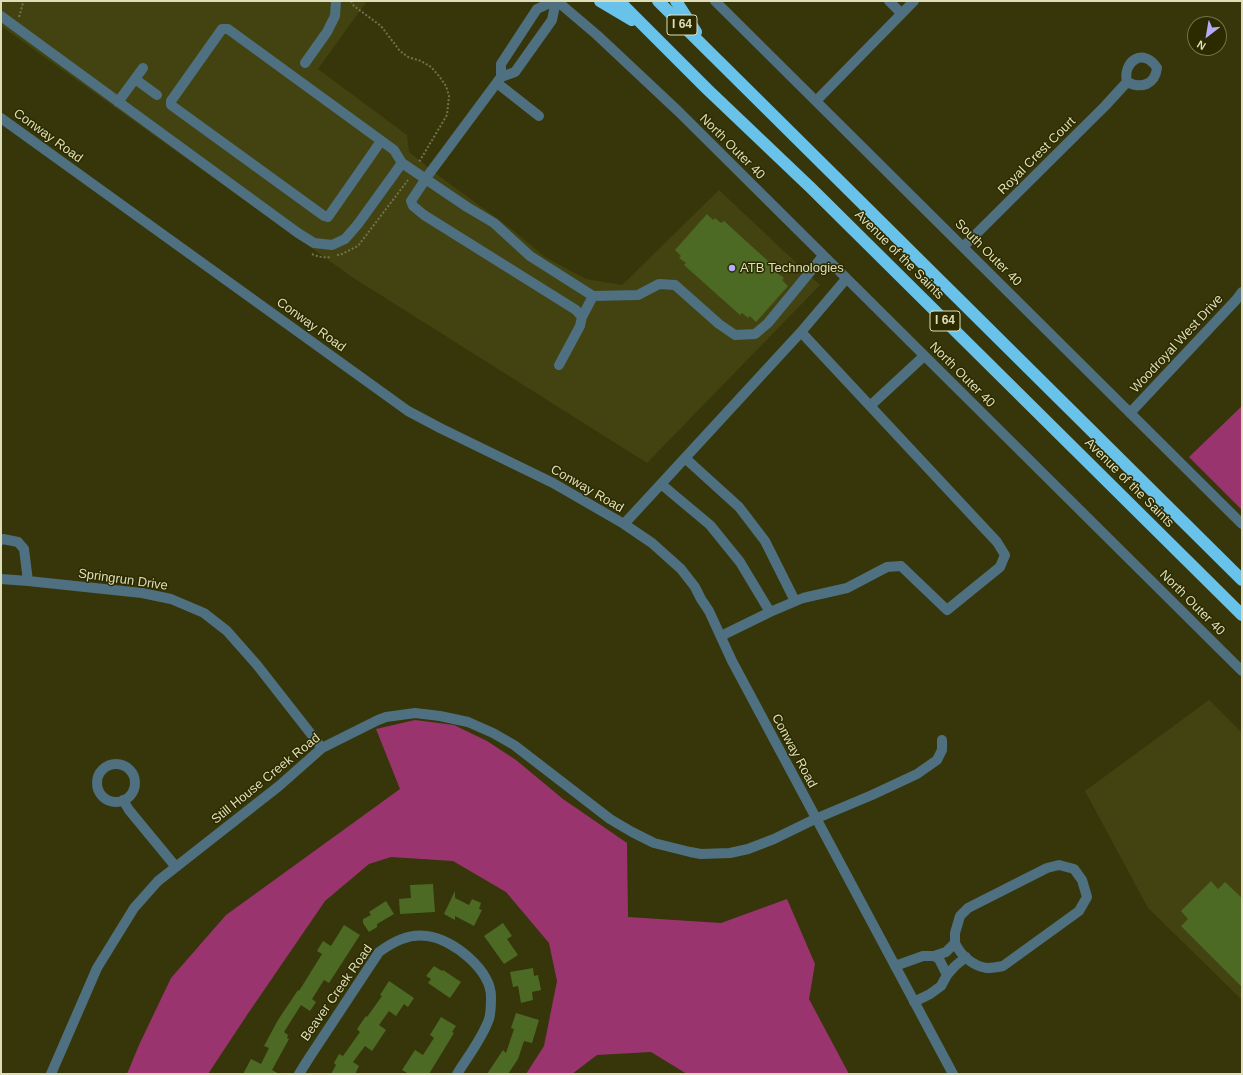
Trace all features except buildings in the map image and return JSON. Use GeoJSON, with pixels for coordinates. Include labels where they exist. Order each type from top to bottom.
{"type":"FeatureCollection","features":[{"type":"Feature","properties":{"kind":"highway"},"geometry":{"type":"LineString","coordinates":[[600,1],[646,28]]}},
{"type":"Feature","properties":{"kind":"highway","name":"Avenue of the Saints"},"geometry":{"type":"LineString","coordinates":[[619,1],[817,194],[1242,615]]}},
{"type":"Feature","properties":{"kind":"highway","name":"Avenue of the Saints"},"geometry":{"type":"LineString","coordinates":[[658,1],[1242,580]]}},
{"type":"Feature","properties":{"kind":"highway"},"geometry":{"type":"LineString","coordinates":[[676,1],[707,50]]}},
{"type":"Feature","properties":{"kind":"street"},"geometry":{"type":"LineString","coordinates":[[305,63],[327,32],[335,16],[336,1]]}},
{"type":"Feature","properties":{"kind":"street"},"geometry":{"type":"LineString","coordinates":[[499,80],[501,64],[537,9],[556,1]]}},
{"type":"Feature","properties":{"kind":"street"},"geometry":{"type":"LineString","coordinates":[[556,1],[552,20],[515,72],[499,80],[411,201],[412,206],[424,215],[576,310],[582,317]]}},
{"type":"Feature","properties":{"kind":"street","name":"North Outer 40"},"geometry":{"type":"LineString","coordinates":[[556,1],[597,34],[636,71],[1242,671]]}},
{"type":"Feature","properties":{"kind":"street","name":"South Outer 40"},"geometry":{"type":"LineString","coordinates":[[715,1],[1242,524]]}},
{"type":"Feature","properties":{"kind":"street"},"geometry":{"type":"LineString","coordinates":[[889,1],[901,13]]}},
{"type":"Feature","properties":{"kind":"street"},"geometry":{"type":"LineString","coordinates":[[816,101],[914,1]]}},
{"type":"Feature","properties":{"kind":"street"},"geometry":{"type":"LineString","coordinates":[[1,16],[298,233],[314,243],[332,245],[345,239],[358,224],[402,163]]}},
{"type":"Feature","properties":{"kind":"street"},"geometry":{"type":"LineString","coordinates":[[381,141],[328,217],[324,216],[171,105],[171,101],[222,29],[228,29],[394,150],[402,163],[467,207],[494,222],[530,256],[593,296],[638,295],[659,284],[675,285],[719,324],[735,335],[755,334],[768,323],[823,256]]}},
{"type":"Feature","properties":{"kind":"street"},"geometry":{"type":"LineString","coordinates":[[118,102],[143,68]]}},
{"type":"Feature","properties":{"kind":"street"},"geometry":{"type":"LineString","coordinates":[[135,79],[157,94]]}},
{"type":"Feature","properties":{"kind":"street"},"geometry":{"type":"LineString","coordinates":[[499,80],[539,116]]}},
{"type":"Feature","properties":{"kind":"street","name":"Royal Crest Court"},"geometry":{"type":"LineString","coordinates":[[964,247],[1100,112],[1127,82]]}},
{"type":"Feature","properties":{"kind":"street","name":"Conway Road"},"geometry":{"type":"LineString","coordinates":[[1,118],[408,411],[553,483],[624,524],[652,544],[681,569],[695,587],[709,611],[732,661],[953,1074]]}},
{"type":"Feature","properties":{"kind":"street"},"geometry":{"type":"LineString","coordinates":[[624,524],[801,332],[846,279]]}},
{"type":"Feature","properties":{"kind":"street","name":"Woodroyal West Drive"},"geometry":{"type":"LineString","coordinates":[[1130,413],[1242,292]]}},
{"type":"Feature","properties":{"kind":"street"},"geometry":{"type":"LineString","coordinates":[[559,365],[580,326],[582,317],[593,296]]}},
{"type":"Feature","properties":{"kind":"street"},"geometry":{"type":"LineString","coordinates":[[721,636],[802,598],[847,588],[887,567],[901,566],[947,610],[1000,567],[1005,555],[997,542],[801,332]]}},
{"type":"Feature","properties":{"kind":"street"},"geometry":{"type":"LineString","coordinates":[[870,406],[924,356]]}},
{"type":"Feature","properties":{"kind":"street"},"geometry":{"type":"LineString","coordinates":[[684,458],[740,507],[765,541],[795,601]]}},
{"type":"Feature","properties":{"kind":"street"},"geometry":{"type":"LineString","coordinates":[[661,484],[710,525],[740,562],[770,612]]}},
{"type":"Feature","properties":{"kind":"street"},"geometry":{"type":"LineString","coordinates":[[1,540],[3,539],[18,542],[24,549],[28,581]]}},
{"type":"Feature","properties":{"kind":"street","name":"Springrun Drive"},"geometry":{"type":"LineString","coordinates":[[1,579],[142,593],[171,599],[204,613],[227,631],[257,665],[322,748]]}},
{"type":"Feature","properties":{"kind":"street","name":"Still House Creek Road"},"geometry":{"type":"LineString","coordinates":[[51,1074],[97,968],[134,908],[158,881],[279,786],[322,748],[386,717],[415,713],[440,716],[468,722],[493,733],[514,745],[610,819],[632,832],[654,843],[701,854],[730,853],[748,850],[816,818],[872,796],[917,774],[937,760],[942,750],[942,740]]}},
{"type":"Feature","properties":{"kind":"street"},"geometry":{"type":"LineString","coordinates":[[123,800],[129,810],[176,867]]}},
{"type":"Feature","properties":{"kind":"street"},"geometry":{"type":"LineString","coordinates":[[1059,866],[1074,868],[1082,880],[1087,897],[1079,911],[1004,966],[989,968],[975,965],[958,949],[955,943],[955,933],[960,916],[968,908],[1047,868],[1059,866]]}},
{"type":"Feature","properties":{"kind":"street","name":"Beaver Creek Road"},"geometry":{"type":"LineString","coordinates":[[299,1074],[379,952],[390,944],[403,938],[413,936],[427,936],[441,940],[452,946],[466,955],[478,967],[486,979],[491,996],[490,1018],[457,1074]]}},
{"type":"Feature","properties":{"kind":"street"},"geometry":{"type":"LineString","coordinates":[[895,966],[923,956],[934,956],[946,952],[955,943]]}},
{"type":"Feature","properties":{"kind":"street"},"geometry":{"type":"LineString","coordinates":[[934,956],[939,959],[947,975]]}},
{"type":"Feature","properties":{"kind":"street"},"geometry":{"type":"LineString","coordinates":[[914,1002],[930,994],[941,986],[947,975],[966,957]]}},
{"type":"Feature","properties":{"kind":"path"},"geometry":{"type":"LineString","coordinates":[[351,1],[354,6],[381,26],[400,51],[431,67],[446,86],[449,96],[447,115],[413,170]]}},
{"type":"Feature","properties":{"kind":"shaded area"},"geometry":{"type":"Polygon","coordinates":[[[1,1],[367,1],[318,69],[407,135],[409,152],[509,227],[545,257],[586,279],[622,285],[719,190],[820,285],[647,463],[352,277],[1,26],[1,1]]]}},
{"type":"Feature","properties":{"kind":"shaded area"},"geometry":{"type":"Polygon","coordinates":[[[1242,406],[1242,510],[1189,457],[1242,406]]]}},
{"type":"Feature","properties":{"kind":"shaded area"},"geometry":{"type":"Polygon","coordinates":[[[1209,700],[1242,733],[1242,1000],[1148,908],[1085,791],[1209,700]]]}},
{"type":"Feature","properties":{"kind":"shaded area"},"geometry":{"type":"Polygon","coordinates":[[[415,720],[454,725],[487,741],[516,760],[563,799],[627,843],[628,917],[721,923],[787,899],[815,964],[809,999],[849,1074],[687,1074],[651,1052],[597,1055],[572,1074],[526,1074],[544,1046],[557,981],[549,943],[506,892],[453,861],[391,857],[369,864],[325,901],[208,1074],[127,1074],[171,978],[226,915],[400,789],[376,729],[415,720]]]}},
{"type":"Feature","properties":{"kind":"place","name":"ATB Technologies"},"geometry":{"type":"Point","coordinates":[732,268]}}]}
